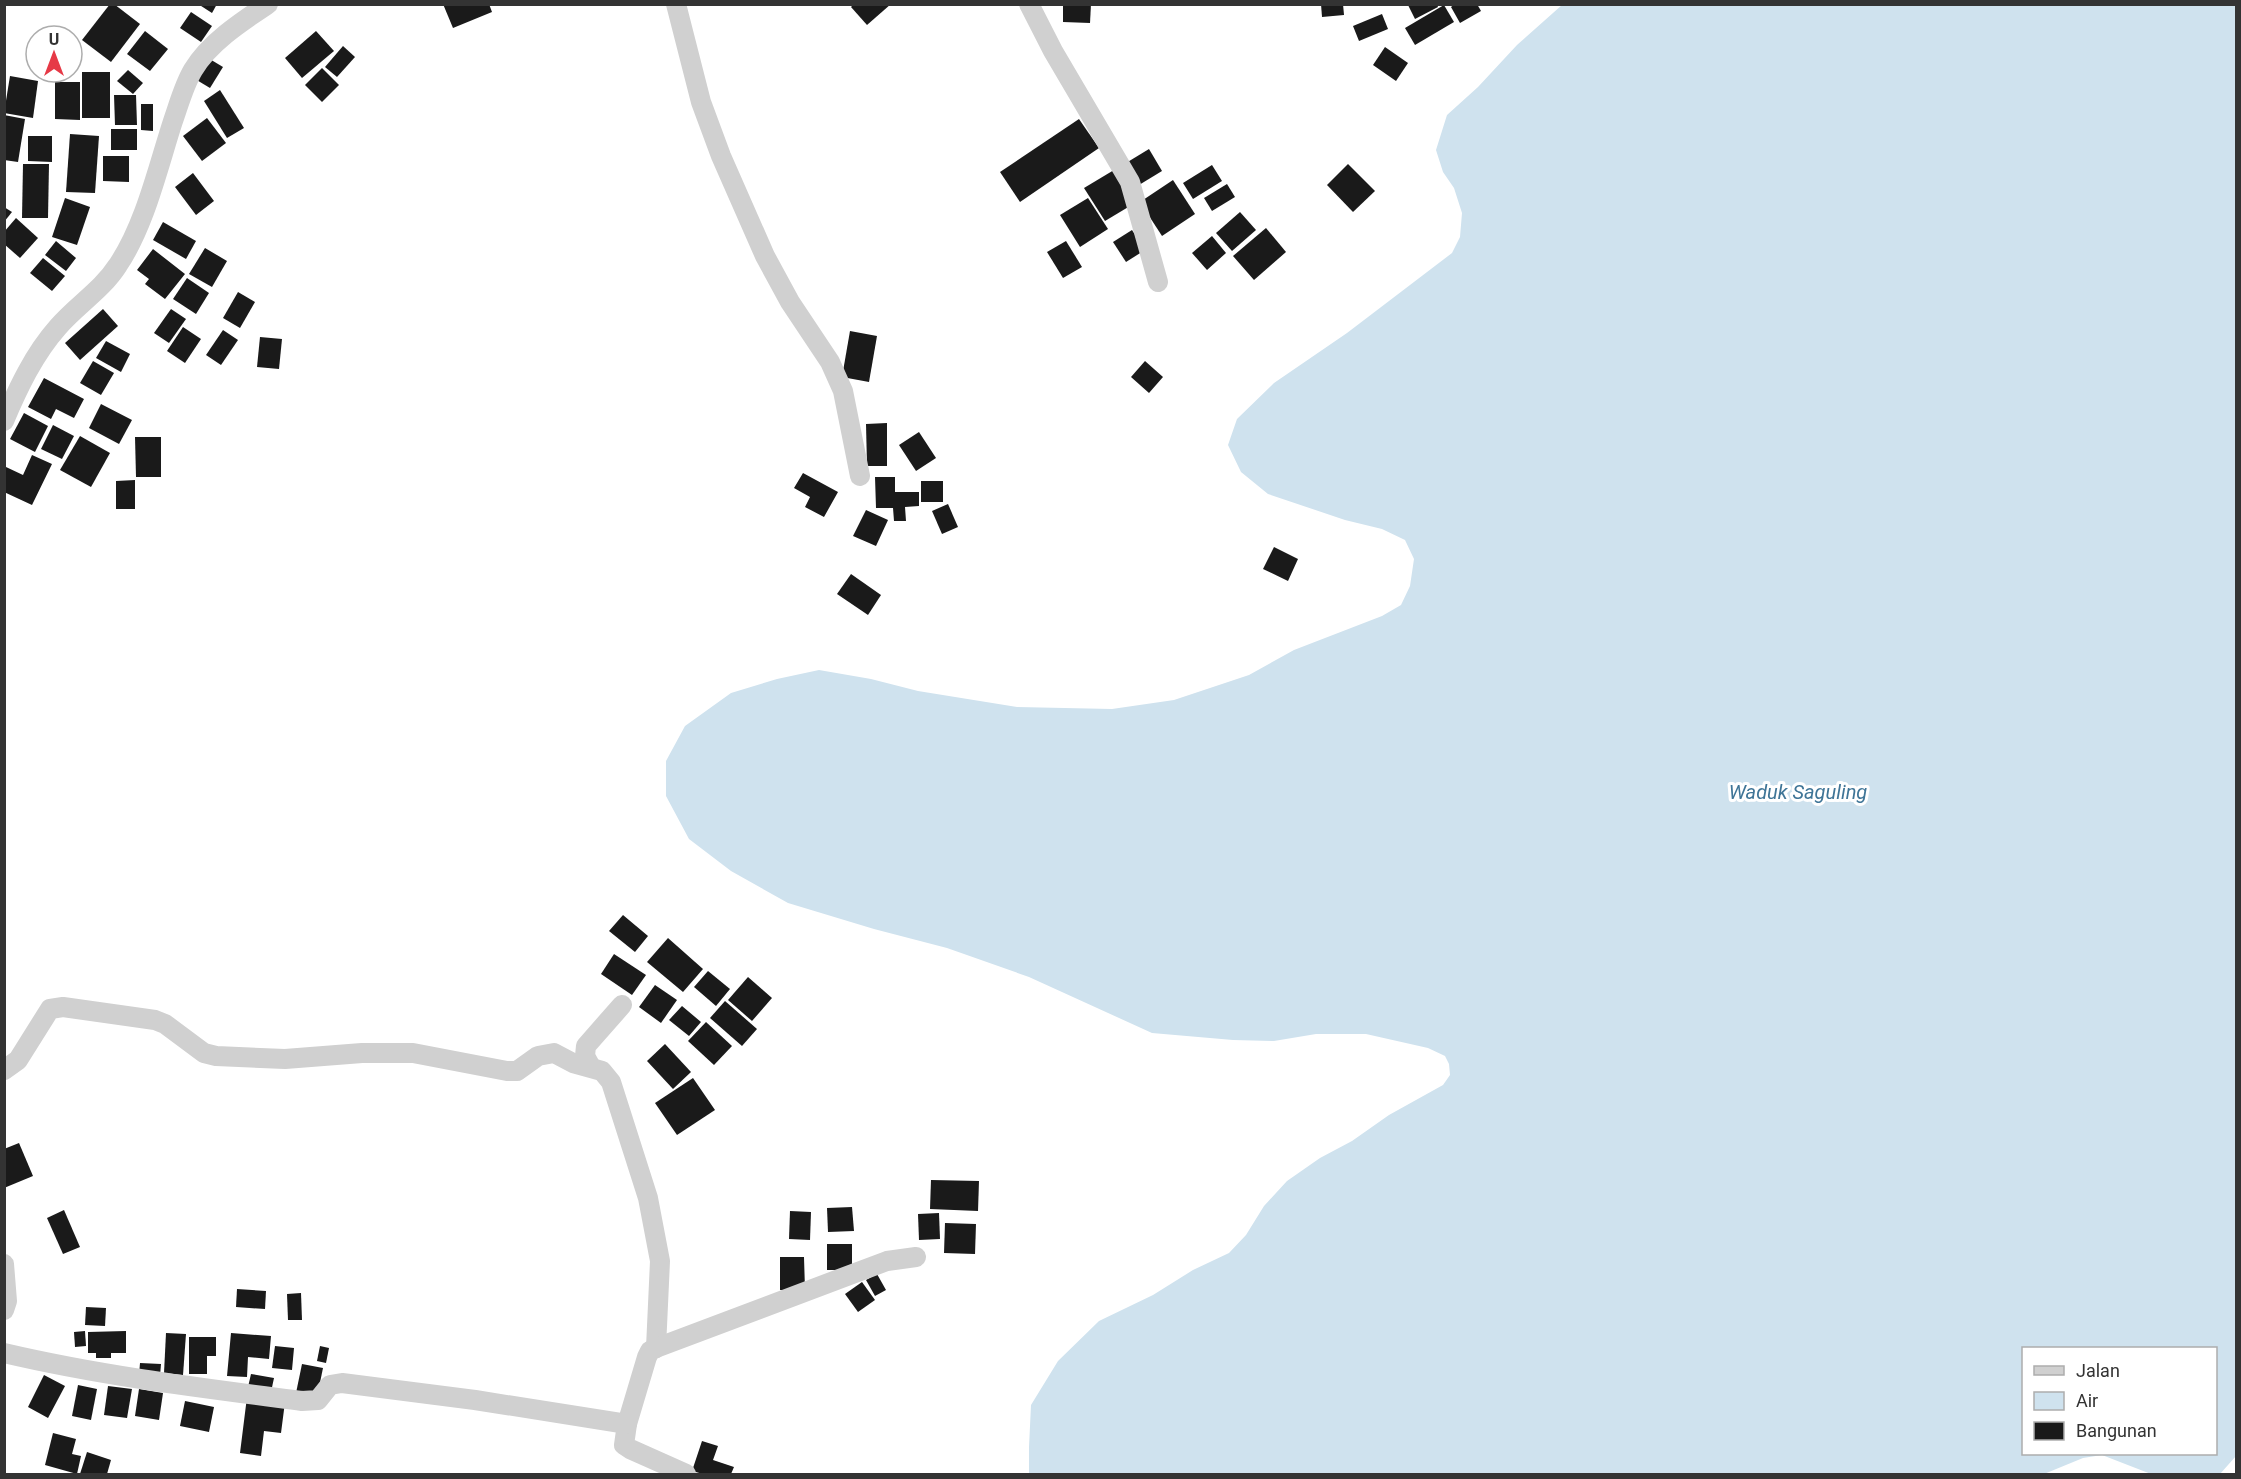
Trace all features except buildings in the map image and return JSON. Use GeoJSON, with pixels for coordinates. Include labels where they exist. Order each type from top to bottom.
{"type":"FeatureCollection","features":[{"type":"Feature","properties":{"kind":"street"},"geometry":{"type":"LineString","coordinates":[[4,421],[45,342],[98,290],[118,266],[135,236],[178,106],[193,70],[221,39],[268,4]]}},
{"type":"Feature","properties":{"kind":"street"},"geometry":{"type":"LineString","coordinates":[[676,4],[701,102],[721,156],[765,256],[789,302],[830,362],[843,391],[860,476]]}},
{"type":"Feature","properties":{"kind":"street"},"geometry":{"type":"LineString","coordinates":[[1029,4],[1053,51],[1130,182],[1158,282]]}},
{"type":"Feature","properties":{"kind":"street"},"geometry":{"type":"LineString","coordinates":[[591,1067],[585,1056],[586,1046],[622,1005]]}},
{"type":"Feature","properties":{"kind":"street"},"geometry":{"type":"LineString","coordinates":[[4,1070],[18,1060],[50,1010],[63,1007],[155,1020],[165,1024],[204,1053],[232,1058],[285,1059],[362,1053],[413,1053],[517,1071],[545,1053],[560,1055],[573,1063],[602,1071],[611,1082],[653,1220],[660,1261],[656,1348]]}},
{"type":"Feature","properties":{"kind":"street"},"geometry":{"type":"LineString","coordinates":[[687,1474],[624,1445],[627,1424],[647,1357],[656,1348],[887,1262],[916,1257]]}},
{"type":"Feature","properties":{"kind":"street"},"geometry":{"type":"LineString","coordinates":[[4,1264],[7,1301],[4,1310]]}},
{"type":"Feature","properties":{"kind":"street"},"geometry":{"type":"LineString","coordinates":[[4,1353],[40,1362],[132,1378],[302,1401],[318,1400],[330,1385],[342,1383],[475,1400],[627,1424]]}},
{"type":"Feature","properties":{"kind":"water","name":"Waduk Saguling"},"geometry":{"type":"Polygon","coordinates":[[[1562,5],[2236,5],[2236,1456],[2220,1474],[2151,1474],[2102,1455],[2083,1458],[2044,1474],[1029,1474],[1031,1405],[1058,1361],[1099,1321],[1153,1295],[1193,1270],[1229,1253],[1246,1235],[1264,1206],[1287,1181],[1389,1115],[1443,1085],[1450,1075],[1449,1064],[1445,1056],[1428,1048],[1366,1034],[1316,1034],[1274,1041],[1152,1033],[1029,977],[947,948],[788,903],[731,871],[689,839],[666,796],[666,761],[685,726],[731,693],[777,679],[819,670],[871,679],[918,691],[1017,707],[1112,709],[1174,700],[1249,675],[1294,650],[1382,616],[1401,605],[1410,586],[1414,559],[1405,540],[1382,529],[1345,520],[1268,494],[1241,472],[1228,445],[1237,419],[1274,383],[1347,333],[1452,253],[1460,237],[1462,213],[1454,188],[1443,172],[1436,150],[1447,115],[1478,87],[1517,45],[1562,5]]]}}]}
